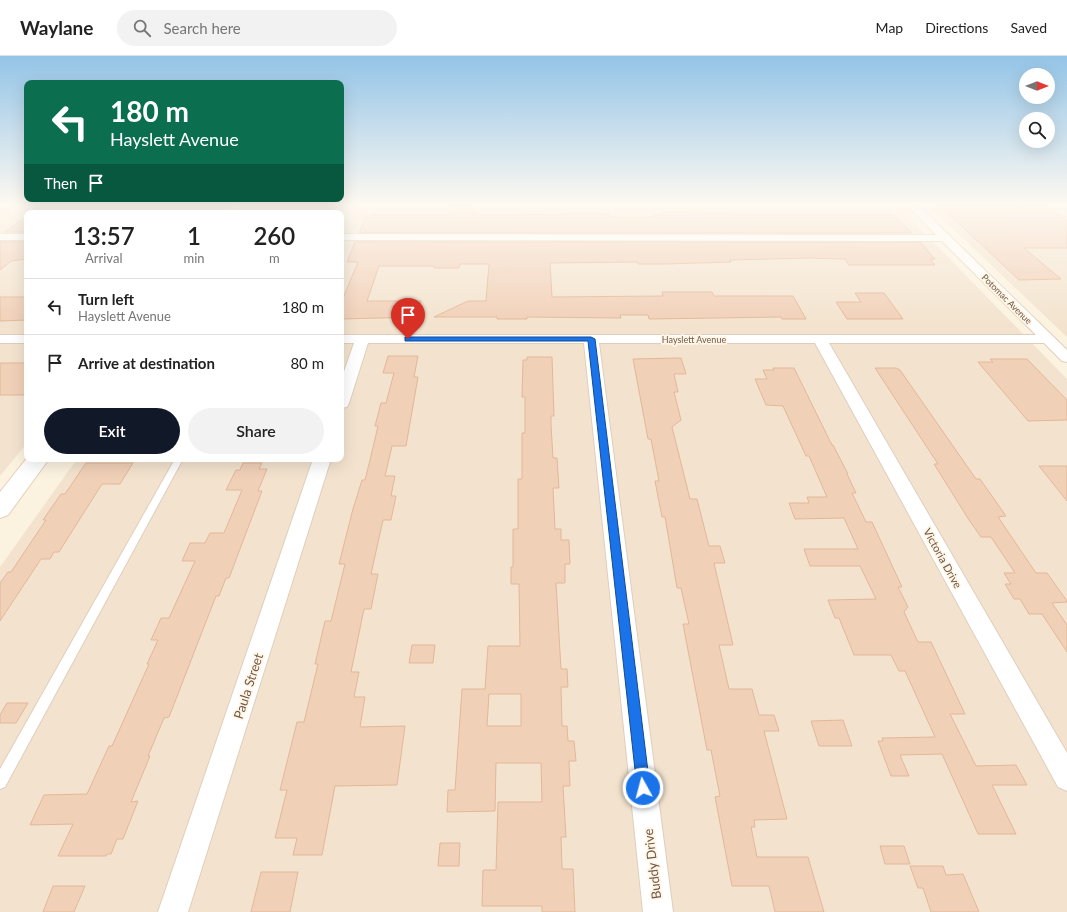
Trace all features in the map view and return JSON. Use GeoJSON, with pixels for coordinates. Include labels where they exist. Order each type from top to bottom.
{"type":"FeatureCollection","features":[{"type":"Feature","properties":{"kind":"street","name":"Potomac Avenue"},"geometry":{"type":"LineString","coordinates":[[952,245],[1067,358]]}},
{"type":"Feature","properties":{"kind":"street"},"geometry":{"type":"LineString","coordinates":[[0,339],[24,339]]}},
{"type":"Feature","properties":{"kind":"street","name":"Hayslett Avenue"},"geometry":{"type":"LineString","coordinates":[[344,339],[1048,339]]}},
{"type":"Feature","properties":{"kind":"street"},"geometry":{"type":"LineString","coordinates":[[344,394],[362,339]]}},
{"type":"Feature","properties":{"kind":"street","name":"Buddy Drive"},"geometry":{"type":"LineString","coordinates":[[591,339],[658,912]]}},
{"type":"Feature","properties":{"kind":"street","name":"Victoria Drive"},"geometry":{"type":"LineString","coordinates":[[820,339],[1067,778]]}},
{"type":"Feature","properties":{"kind":"street"},"geometry":{"type":"LineString","coordinates":[[0,509],[36,462]]}},
{"type":"Feature","properties":{"kind":"street","name":"Paula Street"},"geometry":{"type":"LineString","coordinates":[[173,912],[321,462]]}},
{"type":"Feature","properties":{"kind":"lane"},"geometry":{"type":"LineString","coordinates":[[0,782],[177,462]]}},
{"type":"Feature","properties":{"kind":"shaded area"},"geometry":{"type":"Polygon","coordinates":[[[0,245],[24,245],[24,447],[0,476],[0,245]]]}},
{"type":"Feature","properties":{"kind":"shaded area"},"geometry":{"type":"Polygon","coordinates":[[[344,245],[936,245],[1067,379],[1067,912],[0,912],[0,567],[75,462],[344,462],[344,245]]]}},
{"type":"Feature","properties":{"kind":"shaded area"},"geometry":{"type":"Polygon","coordinates":[[[970,245],[1067,245],[1067,337],[970,245]]]}},
{"type":"Feature","properties":{"kind":"building"},"geometry":{"type":"Polygon","coordinates":[[[0,245],[24,245],[24,259],[11,261],[0,270],[0,245]]]}},
{"type":"Feature","properties":{"kind":"building"},"geometry":{"type":"Polygon","coordinates":[[[354,245],[923,245],[935,259],[930,259],[935,265],[849,265],[845,259],[810,258],[730,260],[731,262],[665,264],[638,264],[637,262],[550,263],[552,297],[663,296],[662,292],[712,292],[714,296],[793,296],[806,319],[782,319],[781,317],[649,319],[648,315],[620,315],[621,318],[527,317],[527,319],[497,319],[497,317],[434,317],[468,301],[486,301],[489,264],[460,264],[459,268],[434,268],[434,266],[379,266],[367,301],[421,301],[418,317],[344,319],[344,296],[358,262],[347,262],[354,245]]]}},
{"type":"Feature","properties":{"kind":"building"},"geometry":{"type":"Polygon","coordinates":[[[982,245],[1067,245],[1067,248],[1024,248],[1061,279],[1019,280],[982,245]]]}},
{"type":"Feature","properties":{"kind":"building"},"geometry":{"type":"Polygon","coordinates":[[[855,293],[884,293],[903,319],[847,319],[836,302],[861,302],[855,293]]]}},
{"type":"Feature","properties":{"kind":"building"},"geometry":{"type":"Polygon","coordinates":[[[0,297],[24,297],[24,320],[0,321],[0,297]]]}},
{"type":"Feature","properties":{"kind":"building"},"geometry":{"type":"Polygon","coordinates":[[[388,356],[418,356],[414,377],[418,377],[406,446],[392,446],[385,476],[395,476],[391,496],[396,496],[391,520],[383,520],[371,574],[378,574],[371,609],[364,609],[351,672],[359,672],[354,697],[365,697],[360,727],[405,726],[397,785],[335,786],[322,855],[293,855],[297,838],[275,838],[287,790],[280,790],[297,722],[304,722],[318,664],[315,664],[325,621],[331,621],[345,564],[339,564],[353,509],[362,480],[365,480],[378,426],[375,426],[381,403],[386,403],[394,373],[383,373],[388,356]]]}},
{"type":"Feature","properties":{"kind":"building"},"geometry":{"type":"Polygon","coordinates":[[[527,357],[552,357],[554,416],[551,416],[551,425],[553,458],[557,458],[559,488],[553,488],[555,529],[561,529],[561,540],[569,540],[570,564],[565,564],[565,583],[556,583],[561,669],[567,669],[568,687],[561,687],[562,726],[567,726],[568,741],[574,741],[576,761],[569,761],[570,786],[563,786],[566,837],[561,837],[562,869],[573,869],[575,912],[542,912],[542,906],[482,906],[483,870],[496,870],[498,802],[542,802],[541,763],[496,763],[495,811],[447,812],[448,790],[455,790],[462,689],[485,689],[488,646],[520,646],[519,584],[511,584],[511,567],[513,567],[513,529],[518,529],[518,479],[522,479],[522,433],[525,433],[525,397],[522,397],[523,360],[527,360],[527,357]],[[489,694],[487,726],[521,726],[521,694],[489,694]]]}},
{"type":"Feature","properties":{"kind":"building"},"geometry":{"type":"Polygon","coordinates":[[[681,358],[686,374],[674,374],[678,392],[674,392],[681,420],[672,427],[690,499],[697,499],[709,546],[720,546],[725,563],[714,563],[733,645],[719,645],[729,689],[752,689],[759,715],[774,715],[779,731],[764,731],[787,819],[754,820],[755,827],[751,827],[757,857],[808,857],[824,912],[775,912],[769,886],[732,886],[715,797],[720,796],[711,750],[707,750],[683,624],[689,624],[681,588],[677,588],[665,517],[662,517],[655,481],[659,481],[651,439],[648,439],[633,359],[681,358]]]}},
{"type":"Feature","properties":{"kind":"building"},"geometry":{"type":"Polygon","coordinates":[[[990,359],[1027,359],[1067,400],[1067,420],[1028,421],[978,362],[993,362],[990,359]]]}},
{"type":"Feature","properties":{"kind":"building"},"geometry":{"type":"Polygon","coordinates":[[[0,363],[24,363],[24,395],[0,395],[0,363]]]}},
{"type":"Feature","properties":{"kind":"building"},"geometry":{"type":"Polygon","coordinates":[[[773,368],[794,368],[848,474],[856,493],[852,493],[866,522],[872,522],[902,587],[898,587],[908,607],[904,612],[918,642],[931,642],[965,714],[950,714],[976,766],[1016,765],[1027,785],[992,785],[1016,834],[978,834],[942,754],[900,755],[909,776],[891,776],[878,741],[883,741],[882,738],[935,737],[905,671],[899,671],[891,655],[854,655],[839,618],[835,618],[828,600],[876,599],[860,566],[810,566],[804,549],[858,549],[844,518],[795,519],[789,503],[809,503],[807,497],[827,497],[809,456],[806,456],[783,406],[766,405],[755,379],[767,379],[763,370],[774,370],[773,368]]]}},
{"type":"Feature","properties":{"kind":"building"},"geometry":{"type":"Polygon","coordinates":[[[875,368],[896,368],[900,370],[976,479],[980,479],[1006,516],[998,517],[1036,573],[1047,573],[1067,601],[1052,603],[1067,625],[1067,652],[1042,614],[1029,614],[1020,599],[1014,599],[1005,584],[1011,584],[1004,573],[1015,573],[991,537],[981,537],[969,520],[934,464],[938,464],[875,368]]]}},
{"type":"Feature","properties":{"kind":"building"},"geometry":{"type":"Polygon","coordinates":[[[86,463],[133,463],[120,484],[102,484],[59,552],[54,552],[50,559],[41,559],[0,621],[0,583],[8,572],[11,572],[46,520],[43,520],[61,494],[65,494],[86,463]]]}},
{"type":"Feature","properties":{"kind":"building"},"geometry":{"type":"Polygon","coordinates":[[[243,463],[262,463],[259,469],[267,469],[258,491],[262,491],[229,578],[226,578],[219,596],[216,596],[169,717],[164,718],[148,756],[150,756],[131,802],[138,801],[123,839],[117,839],[111,854],[107,854],[106,856],[58,856],[73,824],[30,825],[44,795],[87,794],[109,746],[112,746],[149,664],[147,664],[158,640],[151,640],[161,618],[169,618],[195,561],[182,561],[190,543],[205,543],[210,533],[224,533],[242,490],[226,490],[236,470],[240,470],[243,463]]]}},
{"type":"Feature","properties":{"kind":"building"},"geometry":{"type":"Polygon","coordinates":[[[1039,466],[1067,466],[1067,501],[1039,466]]]}},
{"type":"Feature","properties":{"kind":"building"},"geometry":{"type":"Polygon","coordinates":[[[412,645],[435,645],[433,663],[409,663],[412,645]]]}},
{"type":"Feature","properties":{"kind":"building"},"geometry":{"type":"Polygon","coordinates":[[[7,703],[28,703],[16,723],[0,723],[0,715],[7,703]]]}},
{"type":"Feature","properties":{"kind":"building"},"geometry":{"type":"Polygon","coordinates":[[[843,720],[852,746],[819,746],[811,721],[843,720]]]}},
{"type":"Feature","properties":{"kind":"building"},"geometry":{"type":"Polygon","coordinates":[[[440,843],[460,843],[459,866],[438,866],[440,843]]]}},
{"type":"Feature","properties":{"kind":"building"},"geometry":{"type":"Polygon","coordinates":[[[880,846],[904,846],[910,864],[885,864],[880,846]]]}},
{"type":"Feature","properties":{"kind":"building"},"geometry":{"type":"Polygon","coordinates":[[[910,866],[943,866],[946,875],[963,874],[979,912],[931,912],[923,888],[918,888],[910,866]]]}},
{"type":"Feature","properties":{"kind":"building"},"geometry":{"type":"Polygon","coordinates":[[[261,872],[298,872],[290,912],[251,912],[261,872]]]}},
{"type":"Feature","properties":{"kind":"building"},"geometry":{"type":"Polygon","coordinates":[[[53,886],[85,886],[74,912],[43,912],[53,886]]]}},
{"type":"Feature","properties":{"kind":"route"},"geometry":{"type":"LineString","coordinates":[[408,339],[591,339],[643,788]]}}]}
